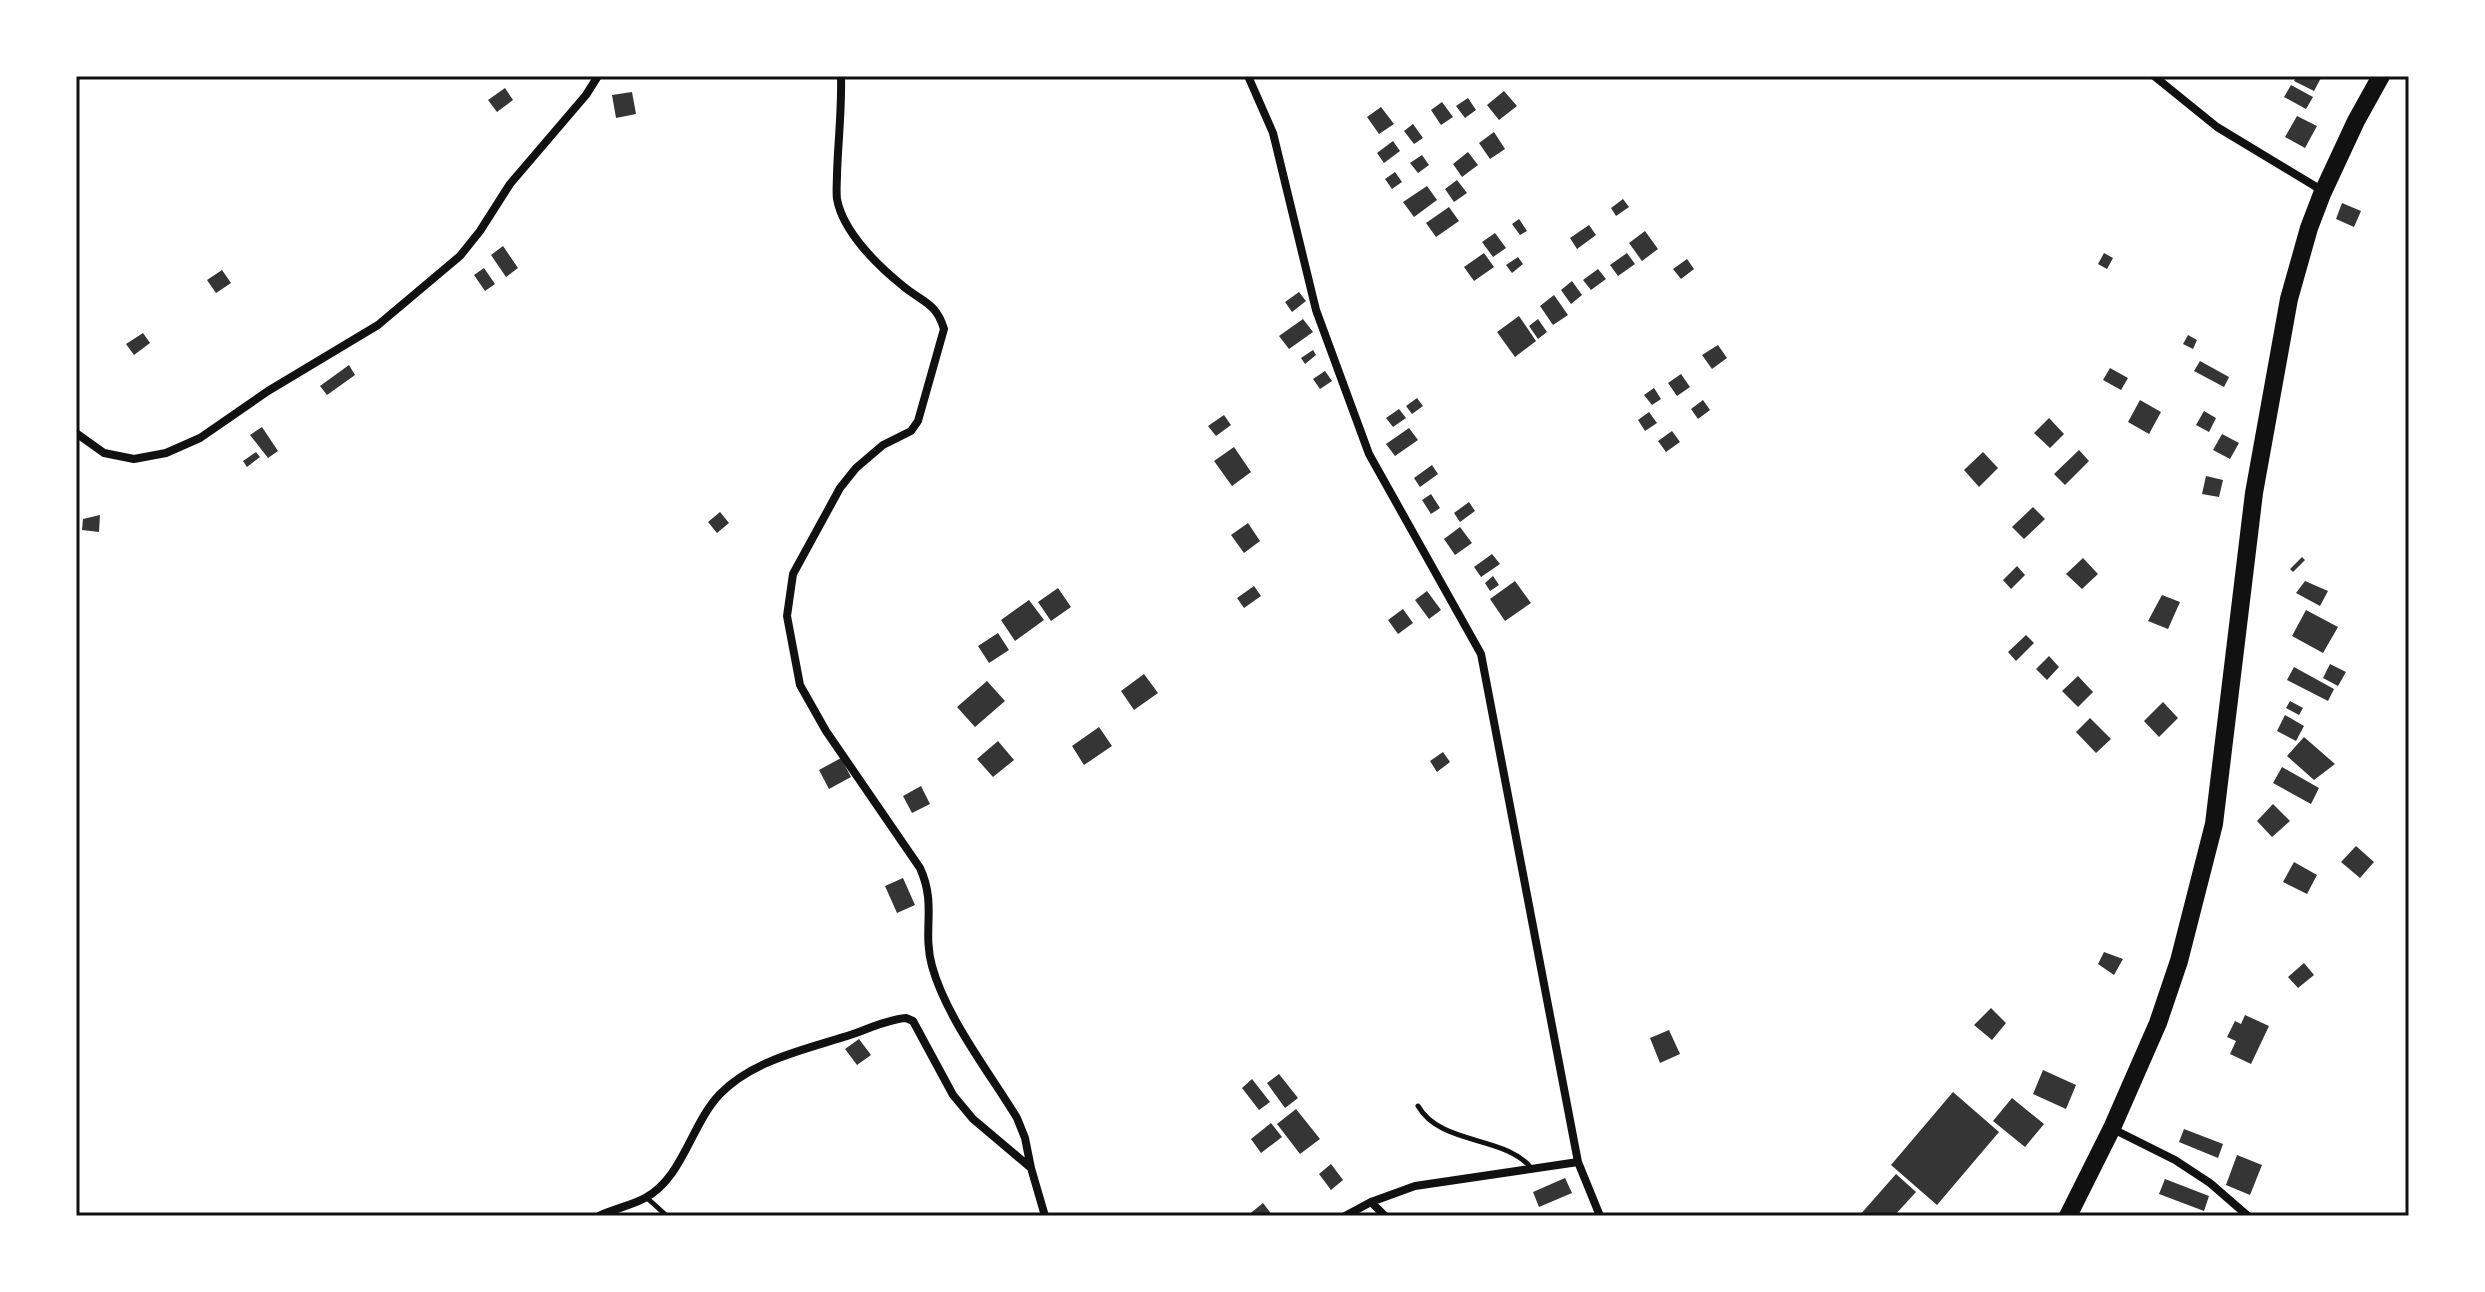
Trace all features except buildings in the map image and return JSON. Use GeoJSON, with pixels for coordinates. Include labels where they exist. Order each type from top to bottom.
{"type":"FeatureCollection","features":[{"type":"Feature","properties":{"kind":"highway"},"geometry":{"type":"LineString","coordinates":[[2068,1216],[2112,1128],[2158,1023],[2179,961],[2214,824],[2257,477],[2289,299],[2309,228],[2324,191],[2356,121],[2381,76]]}},
{"type":"Feature","properties":{"kind":"street"},"geometry":{"type":"LineString","coordinates":[[76,433],[104,453],[134,459],[166,453],[200,438],[268,391],[378,325],[460,256],[510,184],[586,95],[598,76]]}},
{"type":"Feature","properties":{"kind":"street"},"geometry":{"type":"LineString","coordinates":[[841,76],[837,199],[844,218],[880,265],[904,288],[940,314],[944,329],[918,421],[911,431],[883,445],[856,468],[833,500],[793,574],[787,616],[793,652],[800,685],[826,731],[920,868],[929,888],[929,946],[943,999],[1017,1118],[1045,1216]]}},
{"type":"Feature","properties":{"kind":"street"},"geometry":{"type":"LineString","coordinates":[[1248,76],[1273,133],[1316,310],[1369,454],[1481,654],[1578,1162],[1600,1216]]}},
{"type":"Feature","properties":{"kind":"street"},"geometry":{"type":"LineString","coordinates":[[2154,76],[2217,127],[2324,191]]}},
{"type":"Feature","properties":{"kind":"street"},"geometry":{"type":"LineString","coordinates":[[599,1216],[647,1198],[673,1171],[718,1095],[737,1078],[768,1062],[902,1018],[913,1021],[938,1069],[963,1107],[1031,1168]]}},
{"type":"Feature","properties":{"kind":"street"},"geometry":{"type":"LineString","coordinates":[[2112,1128],[2175,1160],[2210,1183],[2248,1216]]}},
{"type":"Feature","properties":{"kind":"street"},"geometry":{"type":"LineString","coordinates":[[1345,1216],[1371,1202],[1415,1186],[1578,1162]]}},
{"type":"Feature","properties":{"kind":"street"},"geometry":{"type":"LineString","coordinates":[[1371,1202],[1385,1216]]}},
{"type":"Feature","properties":{"kind":"lane"},"geometry":{"type":"LineString","coordinates":[[1418,1106],[1432,1122],[1471,1140],[1523,1157],[1532,1169]]}},
{"type":"Feature","properties":{"kind":"lane"},"geometry":{"type":"LineString","coordinates":[[647,1198],[667,1216]]}}]}
